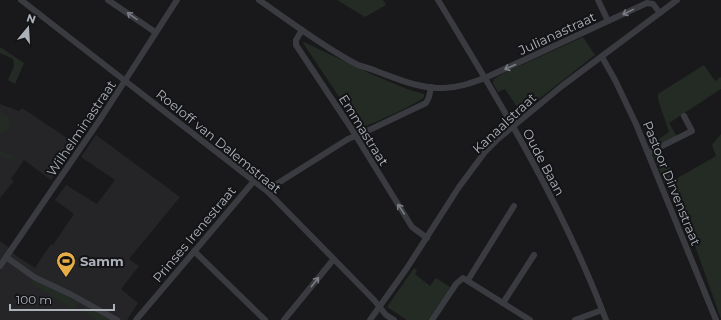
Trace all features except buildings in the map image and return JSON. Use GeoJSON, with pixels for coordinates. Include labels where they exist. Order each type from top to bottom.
{"type":"FeatureCollection","features":[{"type":"Feature","properties":{"kind":"street","name":"Roeloff van Dalemstraat"},"geometry":{"type":"LineString","coordinates":[[21,0],[126,80],[268,192],[386,315],[394,320]]}},
{"type":"Feature","properties":{"kind":"street"},"geometry":{"type":"LineString","coordinates":[[108,0],[155,32]]}},
{"type":"Feature","properties":{"kind":"street","name":"Wilhelminastraat"},"geometry":{"type":"LineString","coordinates":[[0,266],[126,80],[155,32],[177,0]]}},
{"type":"Feature","properties":{"kind":"street"},"geometry":{"type":"LineString","coordinates":[[260,0],[313,38],[358,64],[404,82],[431,87],[426,104],[348,139],[275,185],[268,192]]}},
{"type":"Feature","properties":{"kind":"street","name":"Oude Baan"},"geometry":{"type":"LineString","coordinates":[[438,0],[524,146],[586,268],[606,320]]}},
{"type":"Feature","properties":{"kind":"street"},"geometry":{"type":"LineString","coordinates":[[598,0],[608,21]]}},
{"type":"Feature","properties":{"kind":"street"},"geometry":{"type":"LineString","coordinates":[[660,13],[677,0]]}},
{"type":"Feature","properties":{"kind":"street","name":"Julianastraat"},"geometry":{"type":"LineString","coordinates":[[431,87],[455,88],[485,78],[647,2],[653,4],[660,13]]}},
{"type":"Feature","properties":{"kind":"street","name":"Kanaalstraat"},"geometry":{"type":"LineString","coordinates":[[370,320],[408,268],[470,171],[485,152],[562,86],[660,13]]}},
{"type":"Feature","properties":{"kind":"street","name":"Emmastraat"},"geometry":{"type":"LineString","coordinates":[[302,30],[296,40],[296,45],[412,226],[427,238]]}},
{"type":"Feature","properties":{"kind":"street","name":"Pastoor Dirvenstraat"},"geometry":{"type":"LineString","coordinates":[[602,57],[624,99],[648,153],[716,320]]}},
{"type":"Feature","properties":{"kind":"street"},"geometry":{"type":"LineString","coordinates":[[648,153],[692,131],[684,116]]}},
{"type":"Feature","properties":{"kind":"street","name":"Prinses Irenestraat"},"geometry":{"type":"LineString","coordinates":[[136,320],[254,181]]}},
{"type":"Feature","properties":{"kind":"street"},"geometry":{"type":"LineString","coordinates":[[468,280],[514,206]]}},
{"type":"Feature","properties":{"kind":"street"},"geometry":{"type":"LineString","coordinates":[[194,251],[265,320]]}},
{"type":"Feature","properties":{"kind":"street"},"geometry":{"type":"LineString","coordinates":[[503,303],[534,255]]}},
{"type":"Feature","properties":{"kind":"street"},"geometry":{"type":"LineString","coordinates":[[6,257],[34,276],[117,320]]}},
{"type":"Feature","properties":{"kind":"street"},"geometry":{"type":"LineString","coordinates":[[284,320],[333,260]]}},
{"type":"Feature","properties":{"kind":"street"},"geometry":{"type":"LineString","coordinates":[[432,320],[459,280],[463,278],[530,320]]}},
{"type":"Feature","properties":{"kind":"street"},"geometry":{"type":"LineString","coordinates":[[575,320],[602,310]]}},
{"type":"Feature","properties":{"kind":"shaded area"},"geometry":{"type":"Polygon","coordinates":[[[337,0],[383,0],[386,5],[365,17],[337,0]]]}},
{"type":"Feature","properties":{"kind":"shaded area"},"geometry":{"type":"Polygon","coordinates":[[[583,37],[595,55],[521,113],[505,89],[498,92],[493,83],[494,79],[583,37]]]}},
{"type":"Feature","properties":{"kind":"shaded area"},"geometry":{"type":"Polygon","coordinates":[[[304,42],[371,74],[407,89],[424,94],[424,97],[402,110],[360,128],[303,43],[304,42]]]}},
{"type":"Feature","properties":{"kind":"shaded area"},"geometry":{"type":"Polygon","coordinates":[[[0,47],[24,63],[15,84],[8,80],[14,66],[13,59],[0,53],[0,47]]]}},
{"type":"Feature","properties":{"kind":"shaded area"},"geometry":{"type":"Polygon","coordinates":[[[704,65],[715,81],[721,77],[721,89],[669,123],[678,138],[660,149],[676,179],[716,156],[712,145],[721,134],[721,319],[672,181],[665,184],[649,146],[669,132],[658,99],[658,94],[704,65]]]}},
{"type":"Feature","properties":{"kind":"shaded area"},"geometry":{"type":"Polygon","coordinates":[[[0,104],[19,111],[22,108],[76,144],[51,180],[24,160],[11,179],[14,181],[0,198],[0,104]]]}},
{"type":"Feature","properties":{"kind":"shaded area"},"geometry":{"type":"Polygon","coordinates":[[[0,112],[9,117],[8,119],[10,120],[8,123],[11,124],[4,133],[0,134],[0,112]]]}},
{"type":"Feature","properties":{"kind":"shaded area"},"geometry":{"type":"Polygon","coordinates":[[[96,135],[180,197],[129,259],[139,266],[121,289],[138,303],[127,320],[0,320],[0,241],[15,255],[35,268],[74,214],[55,200],[66,185],[97,204],[115,180],[81,157],[96,135]]]}},
{"type":"Feature","properties":{"kind":"shaded area"},"geometry":{"type":"Polygon","coordinates":[[[0,150],[4,153],[10,154],[16,160],[8,159],[0,155],[0,150]]]}},
{"type":"Feature","properties":{"kind":"shaded area"},"geometry":{"type":"Polygon","coordinates":[[[414,268],[417,270],[415,274],[430,286],[436,278],[450,287],[428,320],[407,320],[387,307],[414,268]]]}},
{"type":"Feature","properties":{"kind":"shaded area"},"geometry":{"type":"Polygon","coordinates":[[[33,279],[78,302],[74,310],[31,283],[33,279]]]}},
{"type":"Feature","properties":{"kind":"shaded area"},"geometry":{"type":"Polygon","coordinates":[[[85,305],[112,320],[97,320],[84,312],[85,305]]]}},
{"type":"Feature","properties":{"kind":"place","name":"Samm"},"geometry":{"type":"Point","coordinates":[66,278]}}]}
